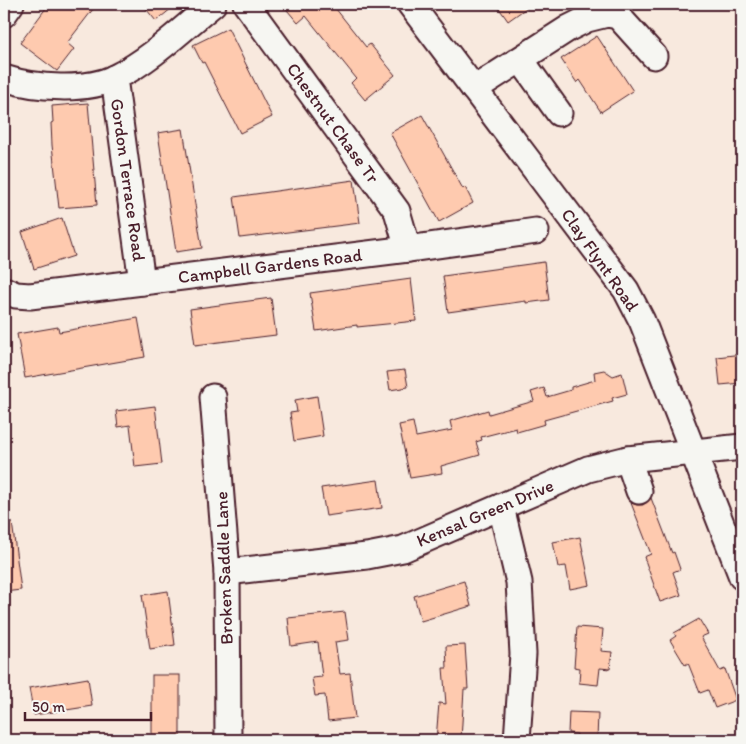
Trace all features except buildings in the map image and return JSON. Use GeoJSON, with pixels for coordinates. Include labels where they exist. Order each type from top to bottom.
{"type":"FeatureCollection","features":[{"type":"Feature","properties":{"kind":"street"},"geometry":{"type":"LineString","coordinates":[[4,14],[12,4]]}},
{"type":"Feature","properties":{"kind":"street"},"geometry":{"type":"LineString","coordinates":[[4,78],[42,87],[68,87],[114,78],[144,60],[213,4]]}},
{"type":"Feature","properties":{"kind":"street","name":"Chestnut Chase Tr"},"geometry":{"type":"LineString","coordinates":[[246,4],[396,210],[408,249]]}},
{"type":"Feature","properties":{"kind":"street","name":"Clay Flynt Road"},"geometry":{"type":"LineString","coordinates":[[410,4],[626,290],[642,321],[742,577]]}},
{"type":"Feature","properties":{"kind":"street"},"geometry":{"type":"LineString","coordinates":[[474,89],[569,28],[587,19],[606,14],[618,16],[654,56]]}},
{"type":"Feature","properties":{"kind":"street"},"geometry":{"type":"LineString","coordinates":[[521,60],[559,113]]}},
{"type":"Feature","properties":{"kind":"street","name":"Gordon Terrace Road"},"geometry":{"type":"LineString","coordinates":[[114,78],[142,282]]}},
{"type":"Feature","properties":{"kind":"street","name":"Campbell Gardens Road"},"geometry":{"type":"LineString","coordinates":[[4,290],[16,295],[30,296],[408,249],[536,231]]}},
{"type":"Feature","properties":{"kind":"street","name":"Broken Saddle Lane"},"geometry":{"type":"LineString","coordinates":[[212,397],[227,572],[228,740]]}},
{"type":"Feature","properties":{"kind":"street","name":"Kensal Green Drive"},"geometry":{"type":"LineString","coordinates":[[227,572],[367,556],[403,549],[588,468],[628,459],[742,447]]}},
{"type":"Feature","properties":{"kind":"street"},"geometry":{"type":"LineString","coordinates":[[628,459],[639,491]]}},
{"type":"Feature","properties":{"kind":"street"},"geometry":{"type":"LineString","coordinates":[[501,507],[520,582],[523,654],[517,740]]}}]}
